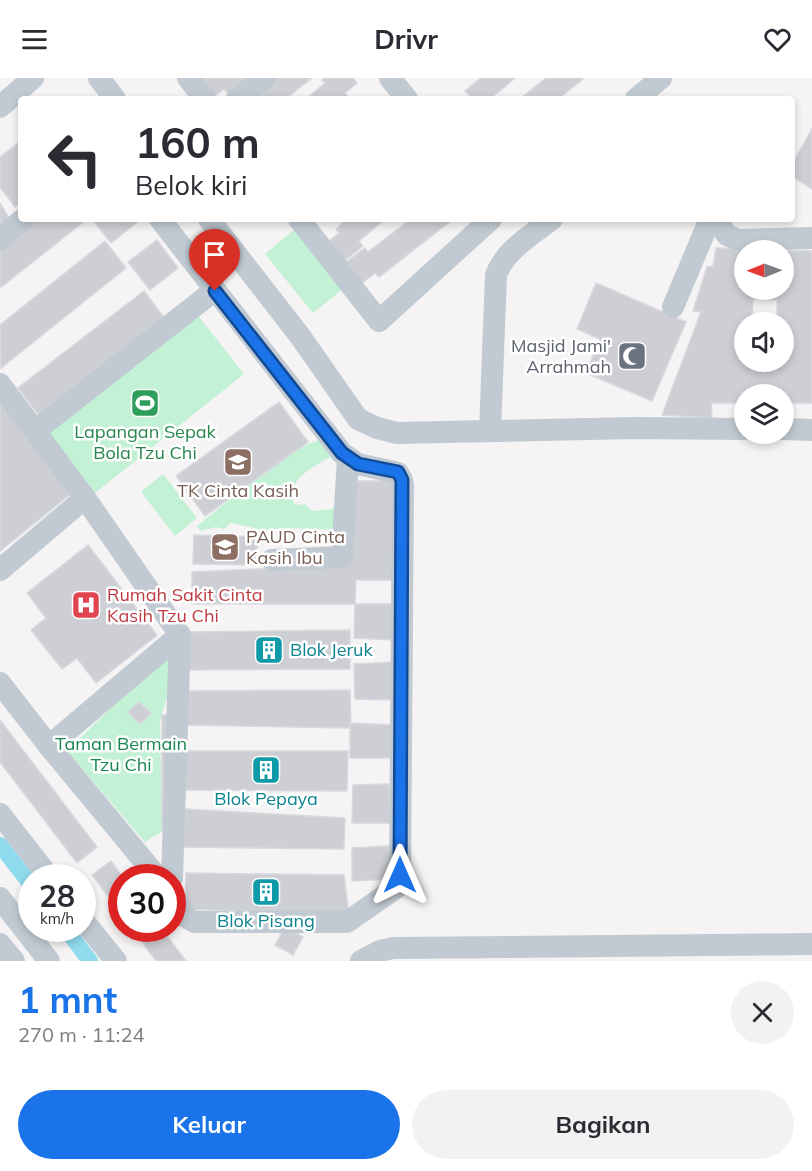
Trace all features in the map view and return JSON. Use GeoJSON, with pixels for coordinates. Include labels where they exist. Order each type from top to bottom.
{"type":"FeatureCollection","features":[{"type":"Feature","properties":{"kind":"street"},"geometry":{"type":"LineString","coordinates":[[0,107],[33,78]]}},
{"type":"Feature","properties":{"kind":"street"},"geometry":{"type":"LineString","coordinates":[[99,78],[113,96]]}},
{"type":"Feature","properties":{"kind":"street"},"geometry":{"type":"LineString","coordinates":[[188,78],[203,96]]}},
{"type":"Feature","properties":{"kind":"street"},"geometry":{"type":"LineString","coordinates":[[241,96],[265,78]]}},
{"type":"Feature","properties":{"kind":"street"},"geometry":{"type":"LineString","coordinates":[[390,78],[404,96]]}},
{"type":"Feature","properties":{"kind":"street"},"geometry":{"type":"LineString","coordinates":[[640,96],[661,78]]}},
{"type":"Feature","properties":{"kind":"street"},"geometry":{"type":"LineString","coordinates":[[0,239],[20,222]]}},
{"type":"Feature","properties":{"kind":"street"},"geometry":{"type":"LineString","coordinates":[[162,222],[340,450],[358,464],[394,471],[400,475],[402,480],[400,875],[396,888],[347,922],[194,922],[186,917]]}},
{"type":"Feature","properties":{"kind":"street"},"geometry":{"type":"LineString","coordinates":[[211,222],[300,336],[358,419],[377,428],[397,433],[635,428],[734,429]]}},
{"type":"Feature","properties":{"kind":"street"},"geometry":{"type":"LineString","coordinates":[[301,222],[379,321],[488,222]]}},
{"type":"Feature","properties":{"kind":"street"},"geometry":{"type":"LineString","coordinates":[[490,431],[496,275],[498,268],[517,246],[548,222]]}},
{"type":"Feature","properties":{"kind":"street"},"geometry":{"type":"LineString","coordinates":[[673,307],[709,222]]}},
{"type":"Feature","properties":{"kind":"street"},"geometry":{"type":"LineString","coordinates":[[717,222],[727,235],[738,240],[812,238]]}},
{"type":"Feature","properties":{"kind":"street"},"geometry":{"type":"LineString","coordinates":[[35,431],[215,291]]}},
{"type":"Feature","properties":{"kind":"street"},"geometry":{"type":"LineString","coordinates":[[0,384],[86,498],[180,635],[172,864]]}},
{"type":"Feature","properties":{"kind":"street"},"geometry":{"type":"LineString","coordinates":[[794,429],[812,430]]}},
{"type":"Feature","properties":{"kind":"street"},"geometry":{"type":"LineString","coordinates":[[272,560],[342,557],[348,458]]}},
{"type":"Feature","properties":{"kind":"street"},"geometry":{"type":"LineString","coordinates":[[0,570],[86,498]]}},
{"type":"Feature","properties":{"kind":"street"},"geometry":{"type":"LineString","coordinates":[[49,746],[180,635]]}},
{"type":"Feature","properties":{"kind":"street"},"geometry":{"type":"LineString","coordinates":[[0,683],[146,864]]}},
{"type":"Feature","properties":{"kind":"street"},"geometry":{"type":"LineString","coordinates":[[0,814],[39,864]]}},
{"type":"Feature","properties":{"kind":"street"},"geometry":{"type":"LineString","coordinates":[[0,898],[49,961]]}},
{"type":"Feature","properties":{"kind":"street"},"geometry":{"type":"LineString","coordinates":[[96,936],[116,961]]}},
{"type":"Feature","properties":{"kind":"street"},"geometry":{"type":"LineString","coordinates":[[0,944],[14,961]]}},
{"type":"Feature","properties":{"kind":"street"},"geometry":{"type":"LineString","coordinates":[[362,961],[380,951],[393,948],[477,954],[812,944]]}},
{"type":"Feature","properties":{"kind":"green space"},"geometry":{"type":"Polygon","coordinates":[[[296,228],[344,288],[313,313],[265,254],[296,228]]]}},
{"type":"Feature","properties":{"kind":"green space","name":"Lapangan Sepak Bola Tzu Chi"},"geometry":{"type":"Polygon","coordinates":[[[196,313],[244,374],[95,493],[47,433],[196,313]]]}},
{"type":"Feature","properties":{"kind":"green space"},"geometry":{"type":"Polygon","coordinates":[[[323,439],[339,466],[330,457],[303,474],[292,490],[284,495],[291,496],[295,505],[306,504],[313,511],[332,509],[340,499],[348,530],[286,528],[264,530],[231,523],[224,529],[216,527],[200,531],[197,526],[258,476],[292,453],[323,439]]]}},
{"type":"Feature","properties":{"kind":"green space"},"geometry":{"type":"Polygon","coordinates":[[[163,474],[197,518],[175,536],[141,492],[163,474]]]}},
{"type":"Feature","properties":{"kind":"green space","name":"Taman Bermain Tzu Chi"},"geometry":{"type":"Polygon","coordinates":[[[164,656],[175,669],[160,721],[163,831],[145,842],[67,751],[164,656]]]}},
{"type":"Feature","properties":{"kind":"building"},"geometry":{"type":"Polygon","coordinates":[[[201,78],[253,78],[230,96],[224,89],[211,96],[201,78]]]}},
{"type":"Feature","properties":{"kind":"building"},"geometry":{"type":"Polygon","coordinates":[[[270,78],[312,78],[289,96],[247,96],[270,78]]]}},
{"type":"Feature","properties":{"kind":"building"},"geometry":{"type":"Polygon","coordinates":[[[325,78],[353,78],[357,83],[345,93],[348,96],[310,96],[325,83],[322,80],[325,78]]]}},
{"type":"Feature","properties":{"kind":"building"},"geometry":{"type":"Polygon","coordinates":[[[481,78],[515,78],[494,96],[470,96],[465,91],[481,78]]]}},
{"type":"Feature","properties":{"kind":"building"},"geometry":{"type":"Polygon","coordinates":[[[546,78],[583,79],[562,96],[524,96],[546,78]]]}},
{"type":"Feature","properties":{"kind":"building"},"geometry":{"type":"Polygon","coordinates":[[[812,129],[812,189],[795,178],[795,159],[812,129]]]}},
{"type":"Feature","properties":{"kind":"building"},"geometry":{"type":"Polygon","coordinates":[[[18,143],[18,205],[15,207],[0,187],[0,157],[18,143]]]}},
{"type":"Feature","properties":{"kind":"building"},"geometry":{"type":"Polygon","coordinates":[[[0,203],[9,218],[0,226],[0,203]]]}},
{"type":"Feature","properties":{"kind":"building"},"geometry":{"type":"Polygon","coordinates":[[[28,222],[83,222],[0,288],[0,244],[28,222]]]}},
{"type":"Feature","properties":{"kind":"building"},"geometry":{"type":"Polygon","coordinates":[[[94,222],[137,222],[111,243],[94,222]]]}},
{"type":"Feature","properties":{"kind":"building"},"geometry":{"type":"Polygon","coordinates":[[[344,222],[381,222],[359,241],[363,246],[344,261],[328,242],[339,233],[336,229],[344,222]]]}},
{"type":"Feature","properties":{"kind":"building"},"geometry":{"type":"Polygon","coordinates":[[[407,222],[449,222],[379,277],[375,273],[361,284],[345,263],[365,248],[368,252],[407,222]]]}},
{"type":"Feature","properties":{"kind":"building"},"geometry":{"type":"Polygon","coordinates":[[[157,240],[178,268],[150,290],[128,262],[157,240]]]}},
{"type":"Feature","properties":{"kind":"building"},"geometry":{"type":"Polygon","coordinates":[[[105,241],[126,268],[1,368],[0,325],[105,241]]]}},
{"type":"Feature","properties":{"kind":"building"},"geometry":{"type":"Polygon","coordinates":[[[716,248],[734,249],[734,300],[753,300],[752,312],[734,312],[734,372],[794,372],[794,312],[777,312],[777,300],[794,300],[794,250],[812,251],[812,403],[794,403],[794,384],[734,384],[734,403],[711,403],[712,418],[662,415],[701,312],[693,311],[707,267],[713,266],[716,248]]]}},
{"type":"Feature","properties":{"kind":"building","name":"Masjid Jami' Arrahmah"},"geometry":{"type":"Polygon","coordinates":[[[596,283],[686,322],[652,401],[586,373],[600,339],[577,329],[596,283]]]}},
{"type":"Feature","properties":{"kind":"building"},"geometry":{"type":"Polygon","coordinates":[[[144,291],[166,320],[40,417],[18,388],[144,291]]]}},
{"type":"Feature","properties":{"kind":"building"},"geometry":{"type":"Polygon","coordinates":[[[0,400],[73,492],[0,551],[0,400]]]}},
{"type":"Feature","properties":{"kind":"building","name":"TK Cinta Kasih"},"geometry":{"type":"Polygon","coordinates":[[[279,402],[308,442],[205,516],[176,476],[279,402]]]}},
{"type":"Feature","properties":{"kind":"building"},"geometry":{"type":"Polygon","coordinates":[[[353,481],[398,481],[395,580],[356,580],[355,604],[192,604],[192,572],[347,565],[353,481]]]}},
{"type":"Feature","properties":{"kind":"building","name":"PAUD Cinta Kasih Ibu"},"geometry":{"type":"Polygon","coordinates":[[[194,535],[258,537],[256,565],[193,564],[194,535]]]}},
{"type":"Feature","properties":{"kind":"building","name":"Rumah Sakit Cinta Kasih Tzu Chi"},"geometry":{"type":"Polygon","coordinates":[[[88,545],[157,635],[96,683],[77,658],[62,669],[31,630],[46,618],[27,593],[88,545]]]}},
{"type":"Feature","properties":{"kind":"building"},"geometry":{"type":"Polygon","coordinates":[[[355,604],[393,604],[393,640],[354,638],[355,604]]]}},
{"type":"Feature","properties":{"kind":"building","name":"Blok Jeruk"},"geometry":{"type":"Polygon","coordinates":[[[350,630],[350,669],[189,670],[187,632],[350,630]]]}},
{"type":"Feature","properties":{"kind":"building"},"geometry":{"type":"Polygon","coordinates":[[[393,662],[392,700],[355,699],[354,664],[393,662]]]}},
{"type":"Feature","properties":{"kind":"building"},"geometry":{"type":"Polygon","coordinates":[[[350,690],[351,728],[187,725],[187,691],[350,690]]]}},
{"type":"Feature","properties":{"kind":"building"},"geometry":{"type":"Polygon","coordinates":[[[139,702],[151,713],[140,724],[128,712],[139,702]]]}},
{"type":"Feature","properties":{"kind":"building"},"geometry":{"type":"Polygon","coordinates":[[[162,715],[172,715],[172,827],[162,827],[162,715]]]}},
{"type":"Feature","properties":{"kind":"building"},"geometry":{"type":"Polygon","coordinates":[[[0,720],[97,847],[77,863],[0,762],[0,720]]]}},
{"type":"Feature","properties":{"kind":"building"},"geometry":{"type":"Polygon","coordinates":[[[350,723],[392,725],[394,758],[350,758],[350,723]]]}},
{"type":"Feature","properties":{"kind":"building","name":"Blok Pepaya"},"geometry":{"type":"Polygon","coordinates":[[[186,751],[348,751],[347,791],[184,790],[186,751]]]}},
{"type":"Feature","properties":{"kind":"building"},"geometry":{"type":"Polygon","coordinates":[[[389,784],[390,823],[352,823],[353,785],[389,784]]]}},
{"type":"Feature","properties":{"kind":"building"},"geometry":{"type":"Polygon","coordinates":[[[185,809],[345,818],[344,849],[183,847],[185,809]]]}},
{"type":"Feature","properties":{"kind":"building"},"geometry":{"type":"Polygon","coordinates":[[[388,846],[391,879],[352,881],[352,848],[388,846]]]}},
{"type":"Feature","properties":{"kind":"building"},"geometry":{"type":"Polygon","coordinates":[[[111,861],[113,864],[108,864],[108,896],[96,880],[96,872],[111,861]]]}},
{"type":"Feature","properties":{"kind":"building","name":"Blok Pisang"},"geometry":{"type":"Polygon","coordinates":[[[186,873],[344,875],[349,916],[186,909],[186,873]]]}},
{"type":"Feature","properties":{"kind":"building"},"geometry":{"type":"Polygon","coordinates":[[[285,927],[303,937],[293,955],[275,945],[285,927]]]}},
{"type":"Feature","properties":{"kind":"building"},"geometry":{"type":"Polygon","coordinates":[[[142,942],[172,942],[186,961],[156,961],[142,942]]]}},
{"type":"Feature","properties":{"kind":"waterway"},"geometry":{"type":"LineString","coordinates":[[0,845],[18,868]]}},
{"type":"Feature","properties":{"kind":"waterway"},"geometry":{"type":"LineString","coordinates":[[76,942],[90,961]]}},
{"type":"Feature","properties":{"kind":"place","name":"Masjid Jami' Arrahmah"},"geometry":{"type":"Point","coordinates":[632,356]}},
{"type":"Feature","properties":{"kind":"place","name":"Lapangan Sepak Bola Tzu Chi"},"geometry":{"type":"Point","coordinates":[145,403]}},
{"type":"Feature","properties":{"kind":"place","name":"TK Cinta Kasih"},"geometry":{"type":"Point","coordinates":[238,462]}},
{"type":"Feature","properties":{"kind":"place","name":"PAUD Cinta Kasih Ibu"},"geometry":{"type":"Point","coordinates":[225,547]}},
{"type":"Feature","properties":{"kind":"place","name":"Rumah Sakit Cinta Kasih Tzu Chi"},"geometry":{"type":"Point","coordinates":[86,605]}},
{"type":"Feature","properties":{"kind":"place","name":"Blok Jeruk"},"geometry":{"type":"Point","coordinates":[269,650]}},
{"type":"Feature","properties":{"kind":"place","name":"Blok Pepaya"},"geometry":{"type":"Point","coordinates":[266,770]}},
{"type":"Feature","properties":{"kind":"place","name":"Blok Pisang"},"geometry":{"type":"Point","coordinates":[266,892]}},
{"type":"Feature","properties":{"kind":"route"},"geometry":{"type":"LineString","coordinates":[[215,291],[342,453],[366,467],[398,472],[402,480],[400,875]]}}]}
